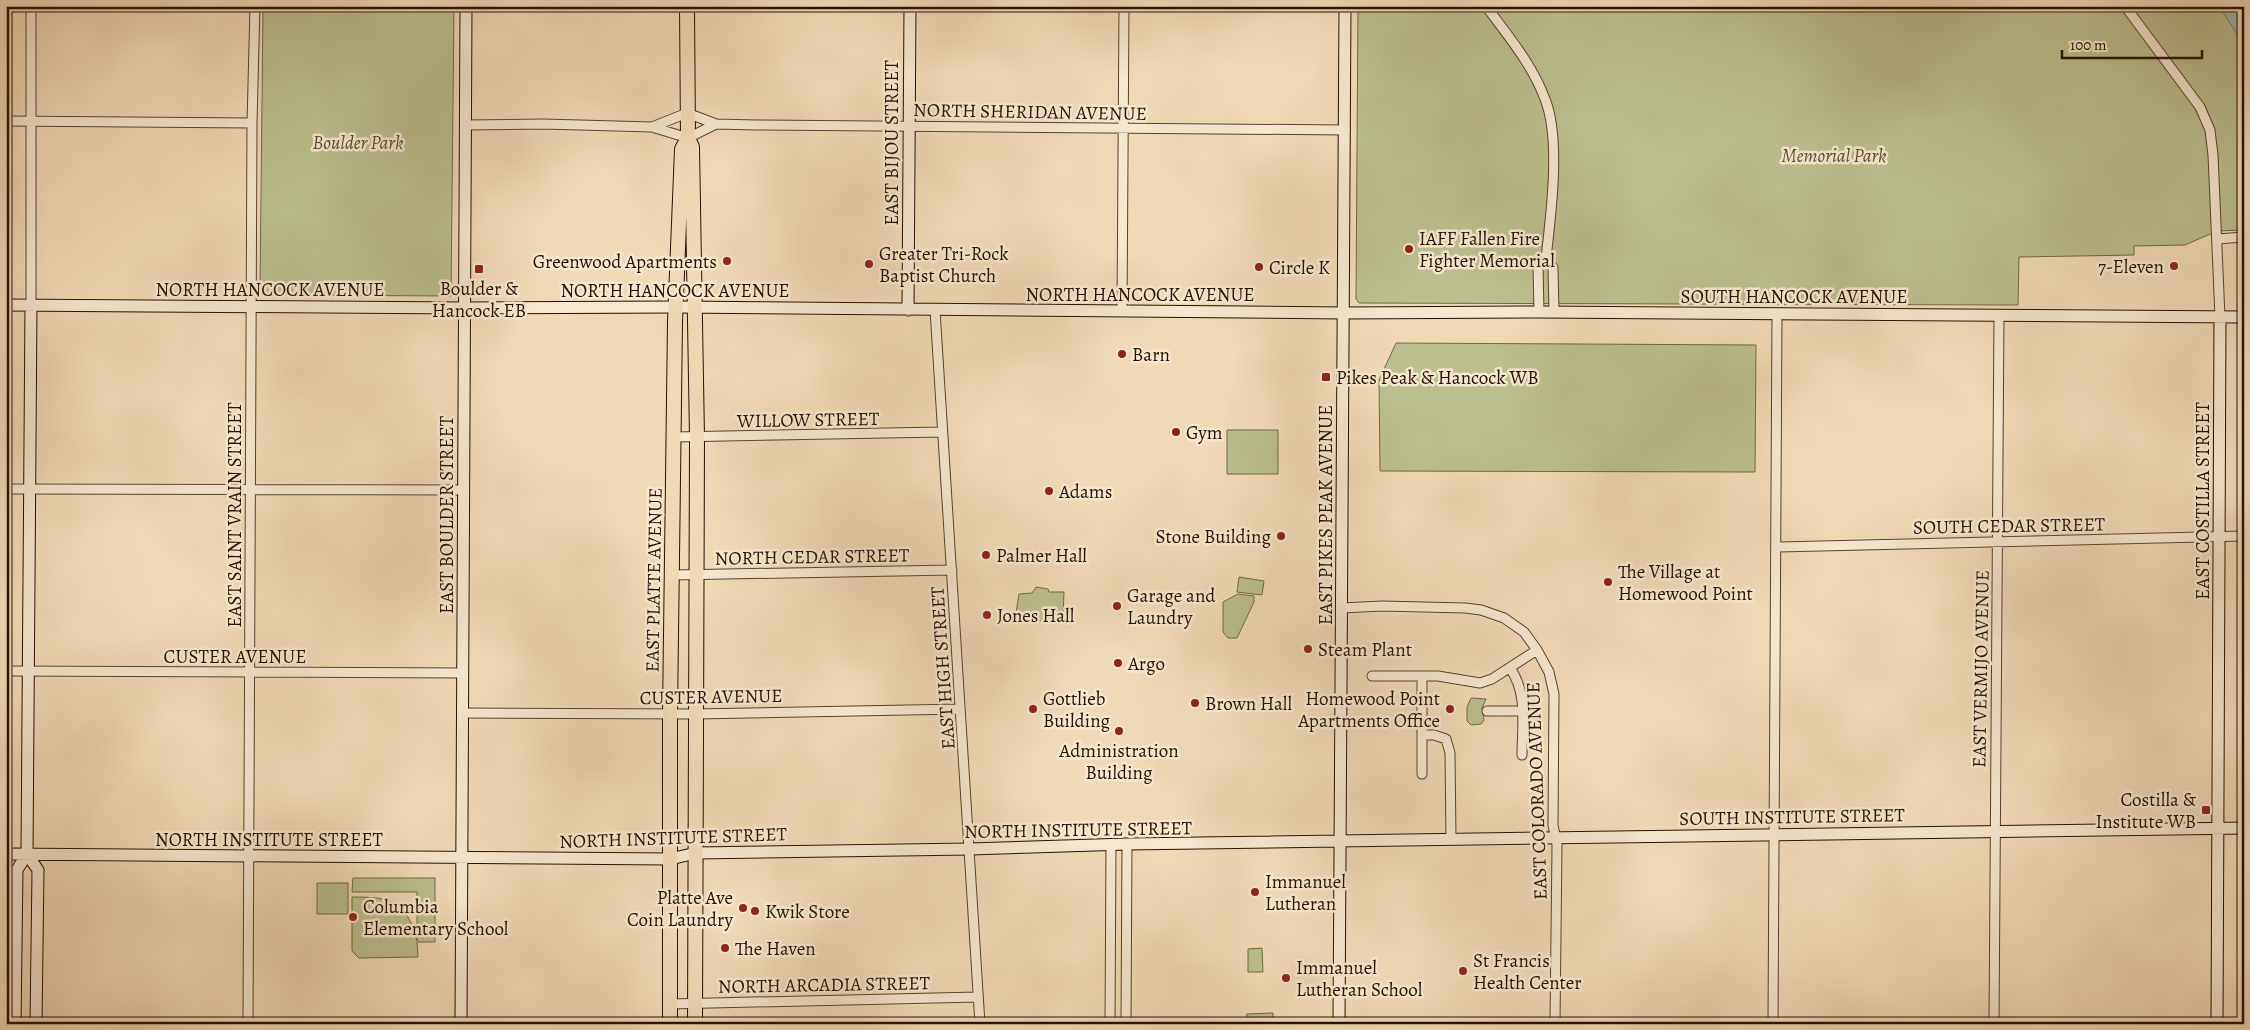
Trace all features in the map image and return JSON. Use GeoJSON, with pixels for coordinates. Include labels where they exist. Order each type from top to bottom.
{"type":"FeatureCollection","features":[{"type":"Feature","properties":{"kind":"main road","name":"EAST PLATTE AVENUE"},"geometry":{"type":"LineString","coordinates":[[686,6],[688,138],[692,147],[696,307],[695,1024]]}},
{"type":"Feature","properties":{"kind":"main road","name":"EAST PLATTE AVENUE"},"geometry":{"type":"LineString","coordinates":[[670,1024],[670,714],[675,306],[682,149],[688,138]]}},
{"type":"Feature","properties":{"kind":"street"},"geometry":{"type":"LineString","coordinates":[[15,1024],[17,870],[26,854],[30,490],[31,6]]}},
{"type":"Feature","properties":{"kind":"street","name":"EAST SAINT VRAIN STREET"},"geometry":{"type":"LineString","coordinates":[[248,1024],[252,123],[255,6]]}},
{"type":"Feature","properties":{"kind":"street","name":"EAST BOULDER STREET"},"geometry":{"type":"LineString","coordinates":[[461,1024],[466,6]]}},
{"type":"Feature","properties":{"kind":"street","name":"EAST BIJOU STREET"},"geometry":{"type":"LineString","coordinates":[[908,310],[910,6]]}},
{"type":"Feature","properties":{"kind":"street"},"geometry":{"type":"LineString","coordinates":[[1122,311],[1124,6]]}},
{"type":"Feature","properties":{"kind":"street","name":"EAST PIKES PEAK AVENUE"},"geometry":{"type":"LineString","coordinates":[[1339,1024],[1345,6]]}},
{"type":"Feature","properties":{"kind":"street"},"geometry":{"type":"LineString","coordinates":[[1486,6],[1518,48],[1533,72],[1551,116],[1554,144],[1549,232],[1546,258],[1538,267],[1539,312]]}},
{"type":"Feature","properties":{"kind":"street","name":"EAST COSTILLA STREET"},"geometry":{"type":"LineString","coordinates":[[2125,6],[2207,119],[2213,147],[2220,317],[2218,1024]]}},
{"type":"Feature","properties":{"kind":"street"},"geometry":{"type":"LineString","coordinates":[[652,128],[688,114]]}},
{"type":"Feature","properties":{"kind":"street","name":"NORTH SHERIDAN AVENUE"},"geometry":{"type":"LineString","coordinates":[[688,114],[716,124],[1345,130]]}},
{"type":"Feature","properties":{"kind":"street"},"geometry":{"type":"LineString","coordinates":[[6,121],[252,123]]}},
{"type":"Feature","properties":{"kind":"street"},"geometry":{"type":"LineString","coordinates":[[466,125],[543,124],[652,128],[688,138]]}},
{"type":"Feature","properties":{"kind":"street","name":"NORTH SHERIDAN AVENUE"},"geometry":{"type":"LineString","coordinates":[[688,138],[716,124]]}},
{"type":"Feature","properties":{"kind":"street"},"geometry":{"type":"LineString","coordinates":[[2217,239],[2244,237]]}},
{"type":"Feature","properties":{"kind":"street"},"geometry":{"type":"LineString","coordinates":[[1546,258],[1552,268],[1554,312]]}},
{"type":"Feature","properties":{"kind":"street","name":"NORTH HANCOCK AVENUE"},"geometry":{"type":"LineString","coordinates":[[6,304],[465,308],[675,306],[908,310],[1344,313]]}},
{"type":"Feature","properties":{"kind":"street","name":"EAST HIGH STREET"},"geometry":{"type":"LineString","coordinates":[[936,310],[942,432],[980,1024]]}},
{"type":"Feature","properties":{"kind":"street","name":"SOUTH HANCOCK AVENUE"},"geometry":{"type":"LineString","coordinates":[[1344,313],[1554,312],[2244,317]]}},
{"type":"Feature","properties":{"kind":"street"},"geometry":{"type":"LineString","coordinates":[[1773,1024],[1777,315]]}},
{"type":"Feature","properties":{"kind":"street","name":"EAST VERMIJO AVENUE"},"geometry":{"type":"LineString","coordinates":[[1994,1024],[1999,315]]}},
{"type":"Feature","properties":{"kind":"street","name":"WILLOW STREET"},"geometry":{"type":"LineString","coordinates":[[674,437],[942,432]]}},
{"type":"Feature","properties":{"kind":"street"},"geometry":{"type":"LineString","coordinates":[[6,489],[464,490]]}},
{"type":"Feature","properties":{"kind":"street","name":"SOUTH CEDAR STREET"},"geometry":{"type":"LineString","coordinates":[[1776,547],[2244,536]]}},
{"type":"Feature","properties":{"kind":"street","name":"NORTH CEDAR STREET"},"geometry":{"type":"LineString","coordinates":[[673,575],[952,570]]}},
{"type":"Feature","properties":{"kind":"street","name":"EAST COLORADO AVENUE"},"geometry":{"type":"LineString","coordinates":[[1342,608],[1430,606],[1481,610],[1504,618],[1524,632],[1549,672],[1554,694],[1555,838],[1557,845],[1555,1024]]}},
{"type":"Feature","properties":{"kind":"street"},"geometry":{"type":"LineString","coordinates":[[1372,676],[1438,676],[1480,683],[1492,679],[1537,650]]}},
{"type":"Feature","properties":{"kind":"street"},"geometry":{"type":"LineString","coordinates":[[1510,668],[1519,684],[1523,711],[1522,755]]}},
{"type":"Feature","properties":{"kind":"street","name":"CUSTER AVENUE"},"geometry":{"type":"LineString","coordinates":[[6,670],[463,673]]}},
{"type":"Feature","properties":{"kind":"street"},"geometry":{"type":"LineString","coordinates":[[1422,677],[1422,774]]}},
{"type":"Feature","properties":{"kind":"street","name":"CUSTER AVENUE"},"geometry":{"type":"LineString","coordinates":[[462,713],[694,714],[960,709]]}},
{"type":"Feature","properties":{"kind":"street"},"geometry":{"type":"LineString","coordinates":[[1487,711],[1523,711]]}},
{"type":"Feature","properties":{"kind":"street"},"geometry":{"type":"LineString","coordinates":[[1422,735],[1434,735],[1446,739],[1450,753],[1451,839]]}},
{"type":"Feature","properties":{"kind":"street","name":"SOUTH INSTITUTE STREET"},"geometry":{"type":"LineString","coordinates":[[1341,841],[1995,831],[2110,832],[2244,828]]}},
{"type":"Feature","properties":{"kind":"street","name":"NORTH INSTITUTE STREET"},"geometry":{"type":"LineString","coordinates":[[6,854],[670,859],[696,853],[1341,841]]}},
{"type":"Feature","properties":{"kind":"street"},"geometry":{"type":"LineString","coordinates":[[1126,844],[1126,1024]]}},
{"type":"Feature","properties":{"kind":"street"},"geometry":{"type":"LineString","coordinates":[[1110,1024],[1111,845]]}},
{"type":"Feature","properties":{"kind":"street"},"geometry":{"type":"LineString","coordinates":[[26,854],[38,870],[36,1024]]}},
{"type":"Feature","properties":{"kind":"street","name":"NORTH ARCADIA STREET"},"geometry":{"type":"LineString","coordinates":[[670,1004],[978,997]]}},
{"type":"Feature","properties":{"kind":"green space","name":"Boulder Park"},"geometry":{"type":"Polygon","coordinates":[[[263,6],[454,6],[451,296],[262,295],[260,291],[263,6]]]}},
{"type":"Feature","properties":{"kind":"green space","name":"Memorial Park"},"geometry":{"type":"Polygon","coordinates":[[[1358,6],[2244,6],[2244,230],[2217,231],[2185,245],[2134,246],[2134,255],[2019,257],[2018,305],[1359,303],[1356,299],[1358,6]]]}},
{"type":"Feature","properties":{"kind":"green space"},"geometry":{"type":"Polygon","coordinates":[[[1396,343],[1756,345],[1755,472],[1380,471],[1379,380],[1396,343]]]}},
{"type":"Feature","properties":{"kind":"green space"},"geometry":{"type":"Polygon","coordinates":[[[1227,430],[1278,430],[1278,474],[1227,474],[1227,430]]]}},
{"type":"Feature","properties":{"kind":"green space"},"geometry":{"type":"Polygon","coordinates":[[[1239,577],[1264,581],[1262,595],[1237,592],[1239,577]]]}},
{"type":"Feature","properties":{"kind":"green space"},"geometry":{"type":"Polygon","coordinates":[[[1036,587],[1048,589],[1049,592],[1064,592],[1063,619],[1048,619],[1047,622],[1018,617],[1016,613],[1019,594],[1032,593],[1036,587]]]}},
{"type":"Feature","properties":{"kind":"green space"},"geometry":{"type":"Polygon","coordinates":[[[1238,594],[1254,596],[1254,602],[1237,638],[1228,638],[1223,632],[1223,602],[1238,594]]]}},
{"type":"Feature","properties":{"kind":"green space"},"geometry":{"type":"Polygon","coordinates":[[[1471,698],[1486,699],[1482,708],[1484,720],[1481,724],[1471,725],[1467,721],[1467,707],[1471,698]]]}},
{"type":"Feature","properties":{"kind":"green space"},"geometry":{"type":"Polygon","coordinates":[[[353,878],[435,878],[435,942],[417,942],[418,957],[359,958],[352,951],[352,897],[377,898],[395,904],[408,917],[417,941],[417,892],[352,892],[353,878]]]}},
{"type":"Feature","properties":{"kind":"green space"},"geometry":{"type":"Polygon","coordinates":[[[317,883],[348,883],[348,914],[317,914],[317,883]]]}},
{"type":"Feature","properties":{"kind":"green space"},"geometry":{"type":"Polygon","coordinates":[[[1262,948],[1263,972],[1248,972],[1248,949],[1262,948]]]}},
{"type":"Feature","properties":{"kind":"green space"},"geometry":{"type":"Polygon","coordinates":[[[1273,1013],[1273,1024],[1244,1024],[1247,1014],[1273,1013]]]}},
{"type":"Feature","properties":{"kind":"water"},"geometry":{"type":"Polygon","coordinates":[[[2219,6],[2244,6],[2244,45],[2219,6]]]}},
{"type":"Feature","properties":{"kind":"place","name":"IAFF Fallen Fire Fighter Memorial"},"geometry":{"type":"Point","coordinates":[1409,249]}},
{"type":"Feature","properties":{"kind":"place","name":"Greenwood Apartments"},"geometry":{"type":"Point","coordinates":[727,261]}},
{"type":"Feature","properties":{"kind":"place","name":"Greater Tri-Rock Baptist Church"},"geometry":{"type":"Point","coordinates":[869,264]}},
{"type":"Feature","properties":{"kind":"place","name":"7-Eleven"},"geometry":{"type":"Point","coordinates":[2174,266]}},
{"type":"Feature","properties":{"kind":"place","name":"Circle K"},"geometry":{"type":"Point","coordinates":[1259,267]}},
{"type":"Feature","properties":{"kind":"place","name":"Boulder & Hancock EB"},"geometry":{"type":"Point","coordinates":[479,269]}},
{"type":"Feature","properties":{"kind":"place","name":"Barn"},"geometry":{"type":"Point","coordinates":[1122,354]}},
{"type":"Feature","properties":{"kind":"place","name":"Pikes Peak & Hancock WB"},"geometry":{"type":"Point","coordinates":[1326,377]}},
{"type":"Feature","properties":{"kind":"place","name":"Gym"},"geometry":{"type":"Point","coordinates":[1176,432]}},
{"type":"Feature","properties":{"kind":"place","name":"Adams"},"geometry":{"type":"Point","coordinates":[1049,491]}},
{"type":"Feature","properties":{"kind":"place","name":"Stone Building"},"geometry":{"type":"Point","coordinates":[1281,536]}},
{"type":"Feature","properties":{"kind":"place","name":"Palmer Hall"},"geometry":{"type":"Point","coordinates":[986,555]}},
{"type":"Feature","properties":{"kind":"place","name":"The Village at Homewood Point"},"geometry":{"type":"Point","coordinates":[1608,582]}},
{"type":"Feature","properties":{"kind":"place","name":"Garage and Laundry"},"geometry":{"type":"Point","coordinates":[1117,606]}},
{"type":"Feature","properties":{"kind":"place","name":"Jones Hall"},"geometry":{"type":"Point","coordinates":[987,615]}},
{"type":"Feature","properties":{"kind":"place","name":"Steam Plant"},"geometry":{"type":"Point","coordinates":[1308,649]}},
{"type":"Feature","properties":{"kind":"place","name":"Argo"},"geometry":{"type":"Point","coordinates":[1118,663]}},
{"type":"Feature","properties":{"kind":"place","name":"Brown Hall"},"geometry":{"type":"Point","coordinates":[1195,703]}},
{"type":"Feature","properties":{"kind":"place","name":"Gottlieb Building"},"geometry":{"type":"Point","coordinates":[1033,709]}},
{"type":"Feature","properties":{"kind":"place","name":"Homewood Point Apartments Office"},"geometry":{"type":"Point","coordinates":[1450,709]}},
{"type":"Feature","properties":{"kind":"place","name":"Administration Building"},"geometry":{"type":"Point","coordinates":[1119,731]}},
{"type":"Feature","properties":{"kind":"place","name":"Costilla & Institute WB"},"geometry":{"type":"Point","coordinates":[2206,810]}},
{"type":"Feature","properties":{"kind":"place","name":"Immanuel Lutheran"},"geometry":{"type":"Point","coordinates":[1255,892]}},
{"type":"Feature","properties":{"kind":"place","name":"Platte Ave Coin Laundry"},"geometry":{"type":"Point","coordinates":[743,908]}},
{"type":"Feature","properties":{"kind":"place","name":"Kwik Store"},"geometry":{"type":"Point","coordinates":[755,911]}},
{"type":"Feature","properties":{"kind":"place","name":"Columbia Elementary School"},"geometry":{"type":"Point","coordinates":[353,917]}},
{"type":"Feature","properties":{"kind":"place","name":"The Haven"},"geometry":{"type":"Point","coordinates":[725,948]}},
{"type":"Feature","properties":{"kind":"place","name":"St Francis Health Center"},"geometry":{"type":"Point","coordinates":[1463,971]}},
{"type":"Feature","properties":{"kind":"place","name":"Immanuel Lutheran School"},"geometry":{"type":"Point","coordinates":[1286,978]}}]}
